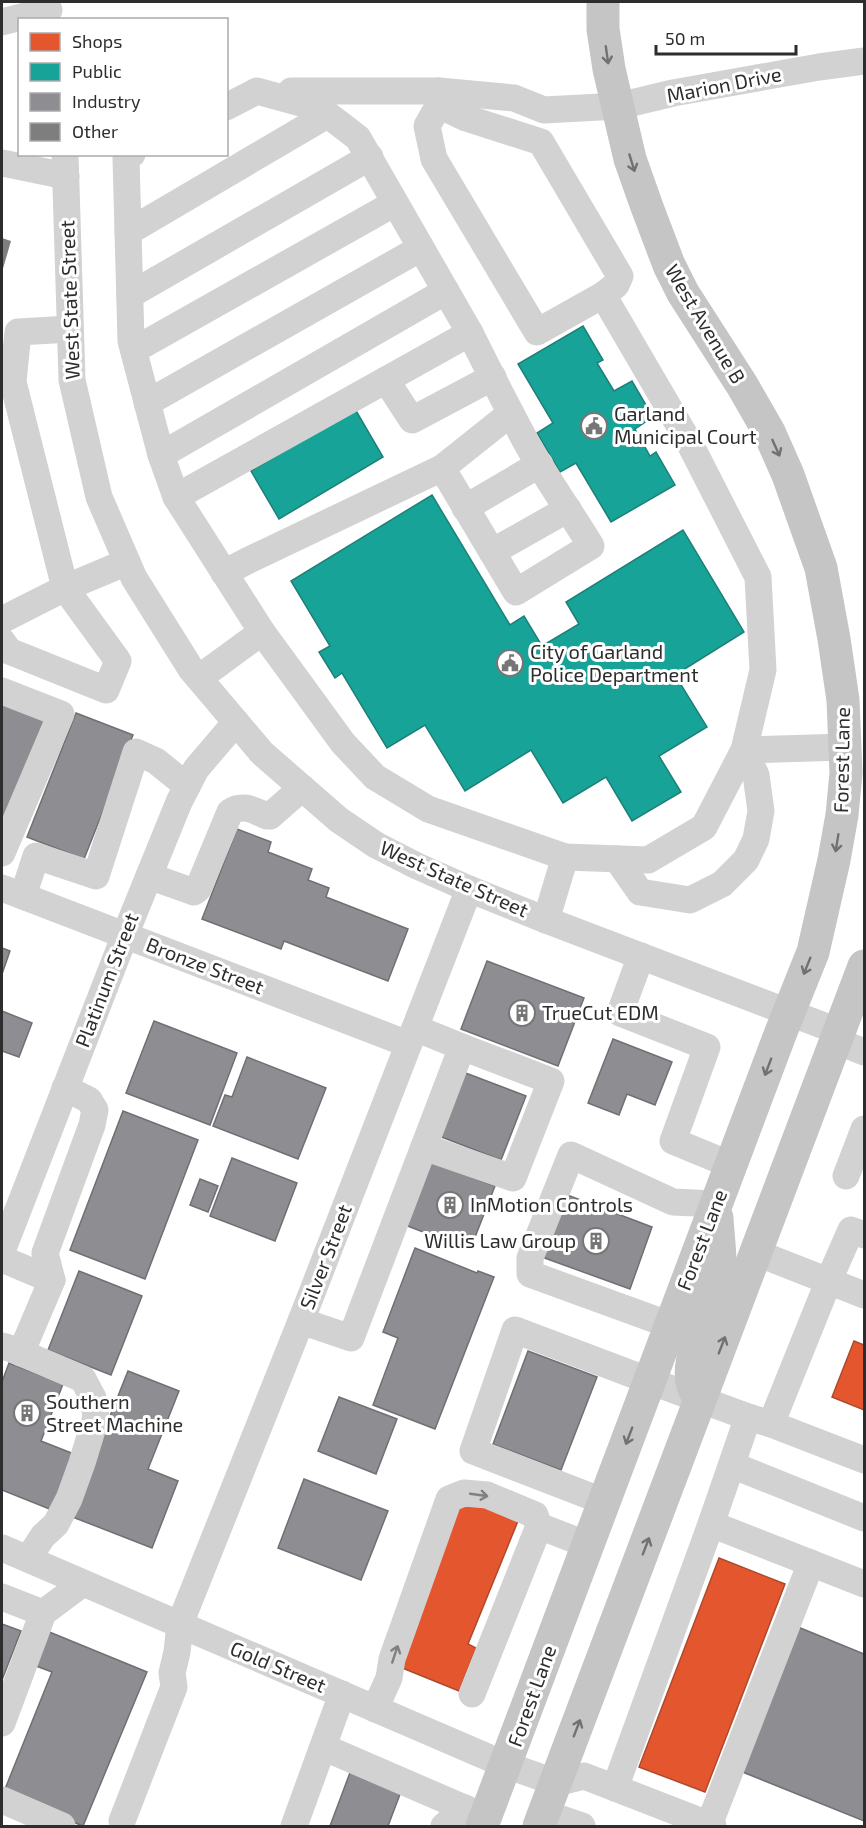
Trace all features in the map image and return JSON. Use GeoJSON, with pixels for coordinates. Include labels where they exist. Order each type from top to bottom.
{"type":"FeatureCollection","features":[{"type":"Feature","properties":{"kind":"main road","name":"West Avenue B"},"geometry":{"type":"LineString","coordinates":[[603,2],[603,29],[609,69],[630,159],[669,265],[683,292],[769,432],[788,475],[821,568],[834,639]]}},
{"type":"Feature","properties":{"kind":"main road"},"geometry":{"type":"LineString","coordinates":[[834,639],[841,645],[848,657],[864,671]]}},
{"type":"Feature","properties":{"kind":"main road","name":"Forest Lane"},"geometry":{"type":"LineString","coordinates":[[477,1817],[506,1765],[788,1012],[813,952],[824,910],[842,816],[846,773],[843,700],[834,639]]}},
{"type":"Feature","properties":{"kind":"main road"},"geometry":{"type":"LineString","coordinates":[[542,1820],[757,1253],[847,1042],[864,966]]}},
{"type":"Feature","properties":{"kind":"main road"},"geometry":{"type":"LineString","coordinates":[[702,1400],[693,1388],[691,1371],[695,1351],[720,1275],[716,1204]]}},
{"type":"Feature","properties":{"kind":"street"},"geometry":{"type":"LineString","coordinates":[[2,22],[49,10]]}},
{"type":"Feature","properties":{"kind":"street","name":"Marion Drive"},"geometry":{"type":"LineString","coordinates":[[228,93],[257,91],[439,98],[514,98],[544,110],[619,106],[684,91],[864,61]]}},
{"type":"Feature","properties":{"kind":"street"},"geometry":{"type":"LineString","coordinates":[[228,106],[257,91],[319,108],[358,138],[470,333],[526,441],[591,546],[516,592],[442,468]]}},
{"type":"Feature","properties":{"kind":"street"},"geometry":{"type":"LineString","coordinates":[[439,98],[466,118],[541,142],[620,276],[616,285],[603,295],[537,332],[434,159],[427,126],[439,98]]}},
{"type":"Feature","properties":{"kind":"street"},"geometry":{"type":"LineString","coordinates":[[128,232],[327,115]]}},
{"type":"Feature","properties":{"kind":"street"},"geometry":{"type":"LineString","coordinates":[[129,156],[126,158],[131,341],[161,455],[176,497],[262,632],[343,743],[375,777],[428,809],[565,857],[648,860],[704,827],[744,750],[763,670],[758,577],[690,444],[603,295]]}},
{"type":"Feature","properties":{"kind":"street"},"geometry":{"type":"LineString","coordinates":[[130,296],[370,158]]}},
{"type":"Feature","properties":{"kind":"street"},"geometry":{"type":"LineString","coordinates":[[2,163],[65,165]]}},
{"type":"Feature","properties":{"kind":"street","name":"West State Street"},"geometry":{"type":"LineString","coordinates":[[65,165],[72,380],[99,496],[134,578],[191,669],[262,753],[339,820],[376,845],[469,889],[788,1012],[847,1042]]}},
{"type":"Feature","properties":{"kind":"street"},"geometry":{"type":"LineString","coordinates":[[134,350],[395,203]]}},
{"type":"Feature","properties":{"kind":"street"},"geometry":{"type":"LineString","coordinates":[[147,403],[421,248]]}},
{"type":"Feature","properties":{"kind":"street"},"geometry":{"type":"LineString","coordinates":[[161,455],[446,291]]}},
{"type":"Feature","properties":{"kind":"street"},"geometry":{"type":"LineString","coordinates":[[2,641],[9,651],[106,690],[118,661],[65,588],[13,382],[18,332],[70,329]]}},
{"type":"Feature","properties":{"kind":"street"},"geometry":{"type":"LineString","coordinates":[[176,497],[470,333]]}},
{"type":"Feature","properties":{"kind":"street"},"geometry":{"type":"LineString","coordinates":[[386,380],[412,420],[493,377]]}},
{"type":"Feature","properties":{"kind":"street"},"geometry":{"type":"LineString","coordinates":[[224,573],[442,468],[511,412]]}},
{"type":"Feature","properties":{"kind":"street"},"geometry":{"type":"LineString","coordinates":[[465,508],[540,464]]}},
{"type":"Feature","properties":{"kind":"street"},"geometry":{"type":"LineString","coordinates":[[492,552],[568,509]]}},
{"type":"Feature","properties":{"kind":"street"},"geometry":{"type":"LineString","coordinates":[[2,620],[65,588],[127,562]]}},
{"type":"Feature","properties":{"kind":"street"},"geometry":{"type":"LineString","coordinates":[[199,678],[262,632]]}},
{"type":"Feature","properties":{"kind":"street"},"geometry":{"type":"LineString","coordinates":[[2,691],[62,714],[2,853]]}},
{"type":"Feature","properties":{"kind":"street","name":"Platinum Street"},"geometry":{"type":"LineString","coordinates":[[2,1251],[124,935],[179,801],[196,769],[236,722]]}},
{"type":"Feature","properties":{"kind":"street"},"geometry":{"type":"LineString","coordinates":[[744,750],[845,747]]}},
{"type":"Feature","properties":{"kind":"street"},"geometry":{"type":"LineString","coordinates":[[617,859],[640,892],[690,900],[722,884],[746,860],[756,839],[761,811],[756,775],[744,750]]}},
{"type":"Feature","properties":{"kind":"street"},"geometry":{"type":"LineString","coordinates":[[12,892],[36,856],[96,876],[136,752],[156,760],[187,786]]}},
{"type":"Feature","properties":{"kind":"street"},"geometry":{"type":"LineString","coordinates":[[149,876],[194,892],[198,889],[231,812],[242,807],[270,816],[302,788]]}},
{"type":"Feature","properties":{"kind":"street"},"geometry":{"type":"LineString","coordinates":[[546,920],[565,857]]}},
{"type":"Feature","properties":{"kind":"street","name":"Silver Street"},"geometry":{"type":"LineString","coordinates":[[122,1821],[174,1687],[172,1673],[180,1624],[469,889]]}},
{"type":"Feature","properties":{"kind":"street","name":"Bronze Street"},"geometry":{"type":"LineString","coordinates":[[12,892],[124,935],[411,1036],[462,1047],[551,1081],[513,1178],[424,1147]]}},
{"type":"Feature","properties":{"kind":"street"},"geometry":{"type":"LineString","coordinates":[[641,956],[620,1013],[707,1047],[672,1141],[731,1165]]}},
{"type":"Feature","properties":{"kind":"street"},"geometry":{"type":"LineString","coordinates":[[301,1321],[351,1338],[462,1047]]}},
{"type":"Feature","properties":{"kind":"street"},"geometry":{"type":"LineString","coordinates":[[28,1559],[43,1536],[56,1524],[69,1499],[96,1417],[93,1398],[83,1379],[11,1350],[52,1280],[45,1253],[92,1125],[95,1110],[89,1100],[65,1088]]}},
{"type":"Feature","properties":{"kind":"street"},"geometry":{"type":"LineString","coordinates":[[846,1176],[864,1129]]}},
{"type":"Feature","properties":{"kind":"street"},"geometry":{"type":"LineString","coordinates":[[670,1325],[530,1274],[530,1258],[571,1155],[673,1202],[716,1204]]}},
{"type":"Feature","properties":{"kind":"street"},"geometry":{"type":"LineString","coordinates":[[13,1221],[50,1237]]}},
{"type":"Feature","properties":{"kind":"street"},"geometry":{"type":"LineString","coordinates":[[615,1788],[732,1465],[759,1420],[829,1280],[851,1230],[864,1235]]}},
{"type":"Feature","properties":{"kind":"street"},"geometry":{"type":"LineString","coordinates":[[757,1253],[864,1295]]}},
{"type":"Feature","properties":{"kind":"street"},"geometry":{"type":"LineString","coordinates":[[2,1259],[52,1280]]}},
{"type":"Feature","properties":{"kind":"street"},"geometry":{"type":"LineString","coordinates":[[605,1502],[473,1451],[515,1330],[864,1460]]}},
{"type":"Feature","properties":{"kind":"street"},"geometry":{"type":"LineString","coordinates":[[732,1465],[864,1518]]}},
{"type":"Feature","properties":{"kind":"street"},"geometry":{"type":"LineString","coordinates":[[375,1709],[389,1678],[392,1659],[449,1499],[464,1493],[487,1495],[535,1515],[539,1526],[472,1694]]}},
{"type":"Feature","properties":{"kind":"street"},"geometry":{"type":"LineString","coordinates":[[711,1524],[864,1584]]}},
{"type":"Feature","properties":{"kind":"street"},"geometry":{"type":"LineString","coordinates":[[539,1526],[588,1545]]}},
{"type":"Feature","properties":{"kind":"street","name":"Gold Street"},"geometry":{"type":"LineString","coordinates":[[2,1548],[506,1765],[556,1783]]}},
{"type":"Feature","properties":{"kind":"street"},"geometry":{"type":"LineString","coordinates":[[556,1783],[584,1776],[711,1826],[811,1563]]}},
{"type":"Feature","properties":{"kind":"street"},"geometry":{"type":"LineString","coordinates":[[2,1724],[43,1613],[83,1583]]}},
{"type":"Feature","properties":{"kind":"street"},"geometry":{"type":"LineString","coordinates":[[2,1597],[43,1613]]}},
{"type":"Feature","properties":{"kind":"street"},"geometry":{"type":"LineString","coordinates":[[294,1827],[342,1694]]}},
{"type":"Feature","properties":{"kind":"street"},"geometry":{"type":"LineString","coordinates":[[323,1747],[477,1817]]}},
{"type":"Feature","properties":{"kind":"street"},"geometry":{"type":"LineString","coordinates":[[2,1800],[62,1827]]}},
{"type":"Feature","properties":{"kind":"street"},"geometry":{"type":"LineString","coordinates":[[444,1827],[477,1817]]}},
{"type":"Feature","properties":{"kind":"street"},"geometry":{"type":"LineString","coordinates":[[542,1820],[582,1827]]}},
{"type":"Feature","properties":{"kind":"building: Shops"},"geometry":{"type":"Polygon","coordinates":[[[854,1341],[864,1345],[864,1410],[832,1397],[854,1341]]]}},
{"type":"Feature","properties":{"kind":"building: Shops"},"geometry":{"type":"Polygon","coordinates":[[[462,1498],[518,1521],[468,1644],[476,1648],[459,1691],[395,1665],[462,1498]]]}},
{"type":"Feature","properties":{"kind":"building: Shops"},"geometry":{"type":"Polygon","coordinates":[[[719,1558],[785,1584],[705,1792],[639,1767],[719,1558]]]}},
{"type":"Feature","properties":{"kind":"building: Public","name":"Garland Municipal Court"},"geometry":{"type":"Polygon","coordinates":[[[583,326],[603,360],[597,363],[614,391],[632,381],[653,417],[635,429],[650,456],[656,452],[675,485],[611,522],[576,463],[560,472],[537,433],[553,423],[518,364],[583,326]]]}},
{"type":"Feature","properties":{"kind":"building: Public"},"geometry":{"type":"Polygon","coordinates":[[[355,409],[383,457],[279,519],[251,471],[355,409]]]}},
{"type":"Feature","properties":{"kind":"building: Public","name":"City of Garland Police Department"},"geometry":{"type":"Polygon","coordinates":[[[432,495],[510,625],[524,616],[542,646],[579,624],[566,602],[683,530],[744,632],[675,675],[707,727],[659,756],[681,792],[632,821],[606,777],[563,803],[531,750],[465,791],[425,725],[387,748],[342,673],[335,678],[319,652],[330,646],[291,581],[432,495]]]}},
{"type":"Feature","properties":{"kind":"building: Industry"},"geometry":{"type":"Polygon","coordinates":[[[2,704],[53,717],[2,838],[2,704]]]}},
{"type":"Feature","properties":{"kind":"building: Industry"},"geometry":{"type":"Polygon","coordinates":[[[76,713],[133,735],[84,859],[27,837],[76,713]]]}},
{"type":"Feature","properties":{"kind":"building: Industry"},"geometry":{"type":"Polygon","coordinates":[[[237,829],[271,842],[268,852],[312,869],[308,880],[329,888],[326,897],[408,929],[388,981],[284,941],[281,949],[202,919],[237,829]]]}},
{"type":"Feature","properties":{"kind":"building: Industry"},"geometry":{"type":"Polygon","coordinates":[[[2,948],[10,951],[2,974],[2,948]]]}},
{"type":"Feature","properties":{"kind":"building: Industry","name":"TrueCut EDM"},"geometry":{"type":"Polygon","coordinates":[[[487,961],[584,998],[558,1066],[461,1029],[487,961]]]}},
{"type":"Feature","properties":{"kind":"building: Industry"},"geometry":{"type":"Polygon","coordinates":[[[2,1011],[32,1023],[19,1057],[2,1051],[2,1011]]]}},
{"type":"Feature","properties":{"kind":"building: Industry"},"geometry":{"type":"Polygon","coordinates":[[[154,1021],[237,1053],[210,1125],[126,1093],[154,1021]]]}},
{"type":"Feature","properties":{"kind":"building: Industry"},"geometry":{"type":"Polygon","coordinates":[[[613,1039],[672,1062],[655,1105],[627,1094],[619,1115],[588,1103],[613,1039]]]}},
{"type":"Feature","properties":{"kind":"building: Industry"},"geometry":{"type":"Polygon","coordinates":[[[247,1057],[326,1088],[298,1159],[213,1126],[225,1095],[232,1097],[247,1057]]]}},
{"type":"Feature","properties":{"kind":"building: Industry"},"geometry":{"type":"Polygon","coordinates":[[[463,1072],[526,1096],[501,1160],[439,1136],[463,1072]]]}},
{"type":"Feature","properties":{"kind":"building: Industry"},"geometry":{"type":"Polygon","coordinates":[[[123,1111],[198,1140],[145,1279],[70,1250],[123,1111]]]}},
{"type":"Feature","properties":{"kind":"building: Industry"},"geometry":{"type":"Polygon","coordinates":[[[232,1158],[297,1183],[275,1241],[210,1216],[232,1158]]]}},
{"type":"Feature","properties":{"kind":"building: Industry","name":"InMotion Controls"},"geometry":{"type":"Polygon","coordinates":[[[429,1161],[495,1186],[470,1250],[405,1225],[429,1161]]]}},
{"type":"Feature","properties":{"kind":"building: Industry"},"geometry":{"type":"Polygon","coordinates":[[[200,1179],[218,1186],[208,1212],[190,1205],[200,1179]]]}},
{"type":"Feature","properties":{"kind":"building: Industry","name":"Willis Law Group"},"geometry":{"type":"Polygon","coordinates":[[[562,1193],[652,1227],[630,1289],[539,1256],[562,1193]]]}},
{"type":"Feature","properties":{"kind":"building: Industry"},"geometry":{"type":"Polygon","coordinates":[[[415,1248],[477,1273],[478,1271],[494,1277],[435,1429],[373,1405],[398,1338],[383,1332],[415,1248]]]}},
{"type":"Feature","properties":{"kind":"building: Industry"},"geometry":{"type":"Polygon","coordinates":[[[79,1271],[142,1296],[111,1375],[48,1350],[79,1271]]]}},
{"type":"Feature","properties":{"kind":"building: Industry"},"geometry":{"type":"Polygon","coordinates":[[[528,1351],[597,1377],[561,1470],[493,1444],[528,1351]]]}},
{"type":"Feature","properties":{"kind":"building: Industry","name":"Southern Street Machine"},"geometry":{"type":"Polygon","coordinates":[[[9,1363],[63,1384],[41,1441],[79,1456],[57,1512],[2,1490],[2,1382],[9,1363]]]}},
{"type":"Feature","properties":{"kind":"building: Industry"},"geometry":{"type":"Polygon","coordinates":[[[128,1371],[179,1391],[148,1469],[178,1481],[152,1548],[70,1516],[128,1371]]]}},
{"type":"Feature","properties":{"kind":"building: Industry"},"geometry":{"type":"Polygon","coordinates":[[[339,1397],[397,1419],[376,1474],[318,1451],[339,1397]]]}},
{"type":"Feature","properties":{"kind":"building: Industry"},"geometry":{"type":"Polygon","coordinates":[[[304,1479],[388,1511],[361,1580],[278,1548],[304,1479]]]}},
{"type":"Feature","properties":{"kind":"building: Industry"},"geometry":{"type":"Polygon","coordinates":[[[2,1624],[21,1631],[2,1680],[2,1624]]]}},
{"type":"Feature","properties":{"kind":"building: Industry"},"geometry":{"type":"Polygon","coordinates":[[[798,1627],[864,1654],[864,1821],[740,1771],[798,1627]]]}},
{"type":"Feature","properties":{"kind":"building: Industry"},"geometry":{"type":"Polygon","coordinates":[[[42,1629],[147,1672],[83,1826],[3,1794],[52,1672],[28,1663],[42,1629]]]}},
{"type":"Feature","properties":{"kind":"building: Industry"},"geometry":{"type":"Polygon","coordinates":[[[351,1770],[402,1789],[388,1826],[330,1826],[351,1770]]]}},
{"type":"Feature","properties":{"kind":"building: Other"},"geometry":{"type":"Polygon","coordinates":[[[2,238],[11,241],[2,272],[2,238]]]}},
{"type":"Feature","properties":{"kind":"place","name":"Garland Municipal Court"},"geometry":{"type":"Point","coordinates":[594,426]}},
{"type":"Feature","properties":{"kind":"place","name":"City of Garland Police Department"},"geometry":{"type":"Point","coordinates":[510,663]}},
{"type":"Feature","properties":{"kind":"place","name":"TrueCut EDM"},"geometry":{"type":"Point","coordinates":[522,1013]}},
{"type":"Feature","properties":{"kind":"place","name":"InMotion Controls"},"geometry":{"type":"Point","coordinates":[450,1205]}},
{"type":"Feature","properties":{"kind":"place","name":"Willis Law Group"},"geometry":{"type":"Point","coordinates":[596,1241]}},
{"type":"Feature","properties":{"kind":"place","name":"Southern Street Machine"},"geometry":{"type":"Point","coordinates":[27,1413]}}]}
